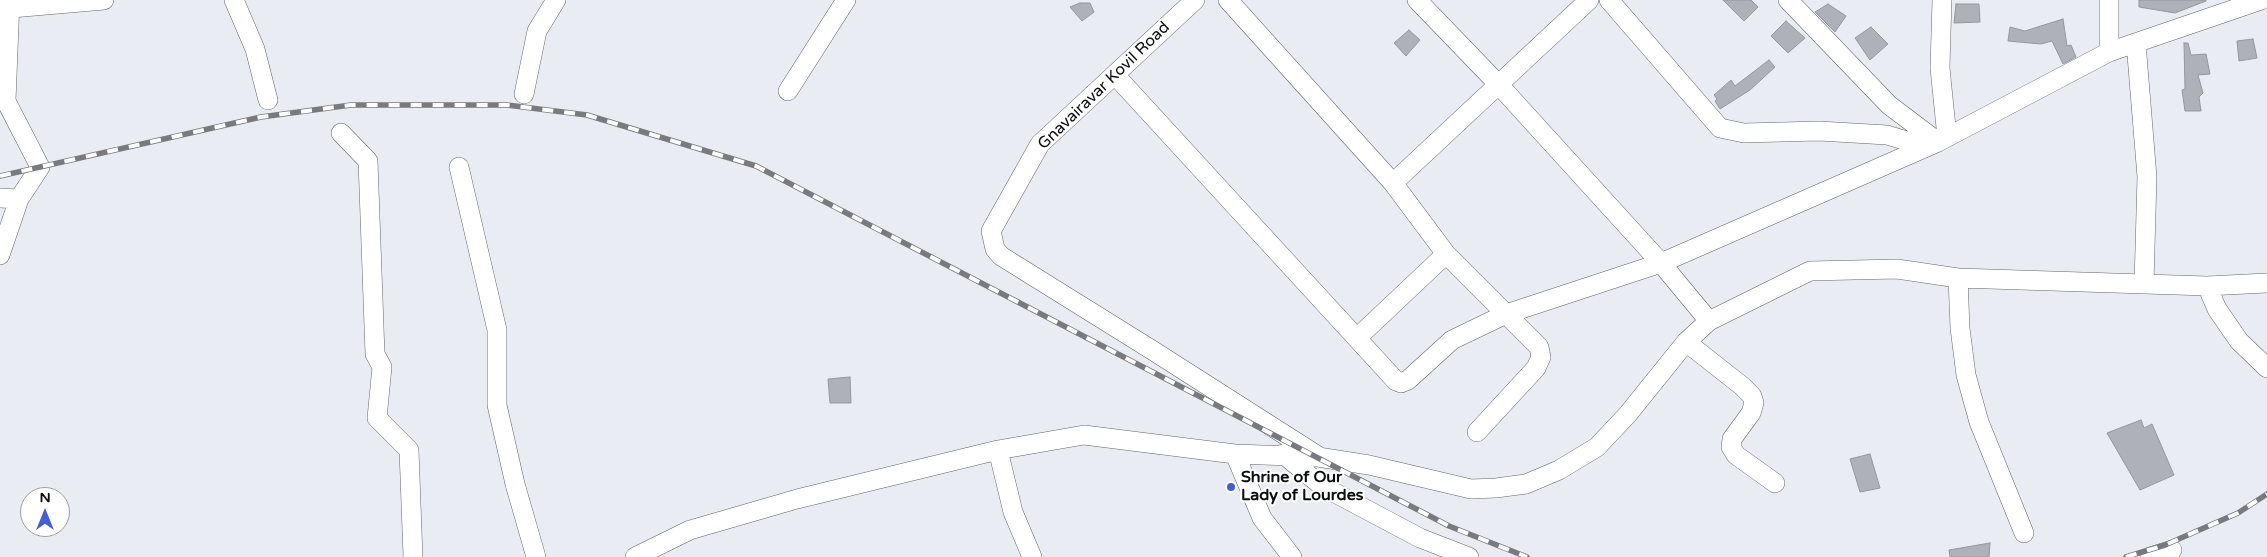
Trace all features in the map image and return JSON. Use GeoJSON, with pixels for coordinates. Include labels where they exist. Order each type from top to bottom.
{"type":"FeatureCollection","features":[{"type":"Feature","properties":{"kind":"street"},"geometry":{"type":"LineString","coordinates":[[0,255],[19,199],[40,167],[3,102],[7,6],[104,0]]}},
{"type":"Feature","properties":{"kind":"street"},"geometry":{"type":"LineString","coordinates":[[234,0],[255,49],[268,100]]}},
{"type":"Feature","properties":{"kind":"street"},"geometry":{"type":"LineString","coordinates":[[524,94],[537,31],[556,0]]}},
{"type":"Feature","properties":{"kind":"street"},"geometry":{"type":"LineString","coordinates":[[788,91],[846,0]]}},
{"type":"Feature","properties":{"kind":"street","name":"Gnavairavar Kovil Road"},"geometry":{"type":"LineString","coordinates":[[1195,0],[1040,144],[991,231],[995,248],[1001,256],[1161,355],[1318,457]]}},
{"type":"Feature","properties":{"kind":"street"},"geometry":{"type":"LineString","coordinates":[[1228,0],[1393,183],[1446,254],[1539,347],[1541,356],[1536,368],[1477,432]]}},
{"type":"Feature","properties":{"kind":"street"},"geometry":{"type":"LineString","coordinates":[[1417,0],[1499,85],[1661,262],[1709,321]]}},
{"type":"Feature","properties":{"kind":"street"},"geometry":{"type":"LineString","coordinates":[[1393,183],[1589,0]]}},
{"type":"Feature","properties":{"kind":"street"},"geometry":{"type":"LineString","coordinates":[[1609,0],[1720,128],[1744,133],[1819,131],[1887,135],[1937,142]]}},
{"type":"Feature","properties":{"kind":"street"},"geometry":{"type":"LineString","coordinates":[[1788,0],[1888,105],[1937,142]]}},
{"type":"Feature","properties":{"kind":"street"},"geometry":{"type":"LineString","coordinates":[[1937,142],[1942,0]]}},
{"type":"Feature","properties":{"kind":"street"},"geometry":{"type":"LineString","coordinates":[[2109,0],[2109,52]]}},
{"type":"Feature","properties":{"kind":"street"},"geometry":{"type":"LineString","coordinates":[[1115,75],[1358,337],[1396,381],[1400,383],[1408,380],[1452,340],[1506,314],[1661,262],[1937,142],[2109,52],[2261,0]]}},
{"type":"Feature","properties":{"kind":"street"},"geometry":{"type":"LineString","coordinates":[[2136,42],[2146,177],[2144,284]]}},
{"type":"Feature","properties":{"kind":"street"},"geometry":{"type":"LineString","coordinates":[[341,133],[368,161],[375,354],[382,367],[376,418],[408,450],[413,557]]}},
{"type":"Feature","properties":{"kind":"street"},"geometry":{"type":"LineString","coordinates":[[459,167],[497,330],[497,405],[515,484],[536,557]]}},
{"type":"Feature","properties":{"kind":"street"},"geometry":{"type":"LineString","coordinates":[[0,198],[19,199]]}},
{"type":"Feature","properties":{"kind":"street"},"geometry":{"type":"LineString","coordinates":[[1358,337],[1446,254]]}},
{"type":"Feature","properties":{"kind":"street"},"geometry":{"type":"LineString","coordinates":[[636,557],[690,530],[797,498],[998,450],[1084,435],[1235,454],[1283,454],[1318,457],[1369,465],[1471,488],[1526,484],[1559,470],[1597,447],[1628,414],[1686,342],[1709,321],[1810,271],[1897,269],[1958,278],[2207,286],[2267,283]]}},
{"type":"Feature","properties":{"kind":"street"},"geometry":{"type":"LineString","coordinates":[[1958,278],[1960,328],[1966,375],[1980,422],[2024,532]]}},
{"type":"Feature","properties":{"kind":"street"},"geometry":{"type":"LineString","coordinates":[[2207,286],[2217,309],[2239,341],[2267,368]]}},
{"type":"Feature","properties":{"kind":"street"},"geometry":{"type":"LineString","coordinates":[[1686,342],[1752,396],[1754,403],[1751,413],[1732,439],[1731,448],[1736,455],[1775,483]]}},
{"type":"Feature","properties":{"kind":"street"},"geometry":{"type":"LineString","coordinates":[[998,450],[1013,512],[1032,557]]}},
{"type":"Feature","properties":{"kind":"street"},"geometry":{"type":"LineString","coordinates":[[1235,454],[1262,518],[1292,557]]}},
{"type":"Feature","properties":{"kind":"street"},"geometry":{"type":"LineString","coordinates":[[1283,454],[1322,486],[1420,538],[1469,557]]}},
{"type":"Feature","properties":{"kind":"street"},"geometry":{"type":"LineString","coordinates":[[2150,557],[2172,550]]}},
{"type":"Feature","properties":{"kind":"building"},"geometry":{"type":"Polygon","coordinates":[[[1723,0],[1751,0],[1758,7],[1744,21],[1723,0]]]}},
{"type":"Feature","properties":{"kind":"building"},"geometry":{"type":"Polygon","coordinates":[[[2139,0],[2206,1],[2175,13],[2139,7],[2139,0]]]}},
{"type":"Feature","properties":{"kind":"building"},"geometry":{"type":"Polygon","coordinates":[[[1080,3],[1090,3],[1094,12],[1082,21],[1070,7],[1080,3]]]}},
{"type":"Feature","properties":{"kind":"building"},"geometry":{"type":"Polygon","coordinates":[[[1828,4],[1846,16],[1835,32],[1815,12],[1828,4]]]}},
{"type":"Feature","properties":{"kind":"building"},"geometry":{"type":"Polygon","coordinates":[[[1956,4],[1979,4],[1980,22],[1954,23],[1956,4]]]}},
{"type":"Feature","properties":{"kind":"building"},"geometry":{"type":"Polygon","coordinates":[[[2063,19],[2067,46],[2071,45],[2076,57],[2063,64],[2052,41],[2041,44],[2008,41],[2010,27],[2025,31],[2063,19]]]}},
{"type":"Feature","properties":{"kind":"building"},"geometry":{"type":"Polygon","coordinates":[[[1786,21],[1805,38],[1788,53],[1771,36],[1786,21]]]}},
{"type":"Feature","properties":{"kind":"building"},"geometry":{"type":"Polygon","coordinates":[[[1871,27],[1888,44],[1870,60],[1855,38],[1871,27]]]}},
{"type":"Feature","properties":{"kind":"building"},"geometry":{"type":"Polygon","coordinates":[[[1409,30],[1420,40],[1406,56],[1394,43],[1409,30]]]}},
{"type":"Feature","properties":{"kind":"building"},"geometry":{"type":"Polygon","coordinates":[[[2253,39],[2257,58],[2239,61],[2237,41],[2253,39]]]}},
{"type":"Feature","properties":{"kind":"building"},"geometry":{"type":"Polygon","coordinates":[[[2184,43],[2188,43],[2191,55],[2206,54],[2210,74],[2198,75],[2203,93],[2199,97],[2201,111],[2185,111],[2182,90],[2185,89],[2184,43]]]}},
{"type":"Feature","properties":{"kind":"building"},"geometry":{"type":"Polygon","coordinates":[[[1769,60],[1775,67],[1750,90],[1720,109],[1714,95],[1731,80],[1735,86],[1769,60]]]}},
{"type":"Feature","properties":{"kind":"building"},"geometry":{"type":"Polygon","coordinates":[[[850,377],[851,403],[830,403],[828,379],[850,377]]]}},
{"type":"Feature","properties":{"kind":"building"},"geometry":{"type":"Polygon","coordinates":[[[2141,420],[2144,428],[2152,424],[2174,475],[2140,490],[2107,433],[2141,420]]]}},
{"type":"Feature","properties":{"kind":"building"},"geometry":{"type":"Polygon","coordinates":[[[1870,454],[1880,488],[1860,492],[1850,459],[1870,454]]]}},
{"type":"Feature","properties":{"kind":"building"},"geometry":{"type":"Polygon","coordinates":[[[1990,543],[1989,557],[1950,557],[1949,550],[1990,543]]]}},
{"type":"Feature","properties":{"kind":"railway"},"geometry":{"type":"LineString","coordinates":[[0,176],[261,117],[351,105],[507,105],[587,115],[756,166],[1449,526],[1527,557]]}},
{"type":"Feature","properties":{"kind":"railway"},"geometry":{"type":"LineString","coordinates":[[2126,557],[2165,545],[2238,513],[2267,494]]}},
{"type":"Feature","properties":{"kind":"place","name":"Shrine of Our Lady of Lourdes"},"geometry":{"type":"Point","coordinates":[1231,487]}}]}
